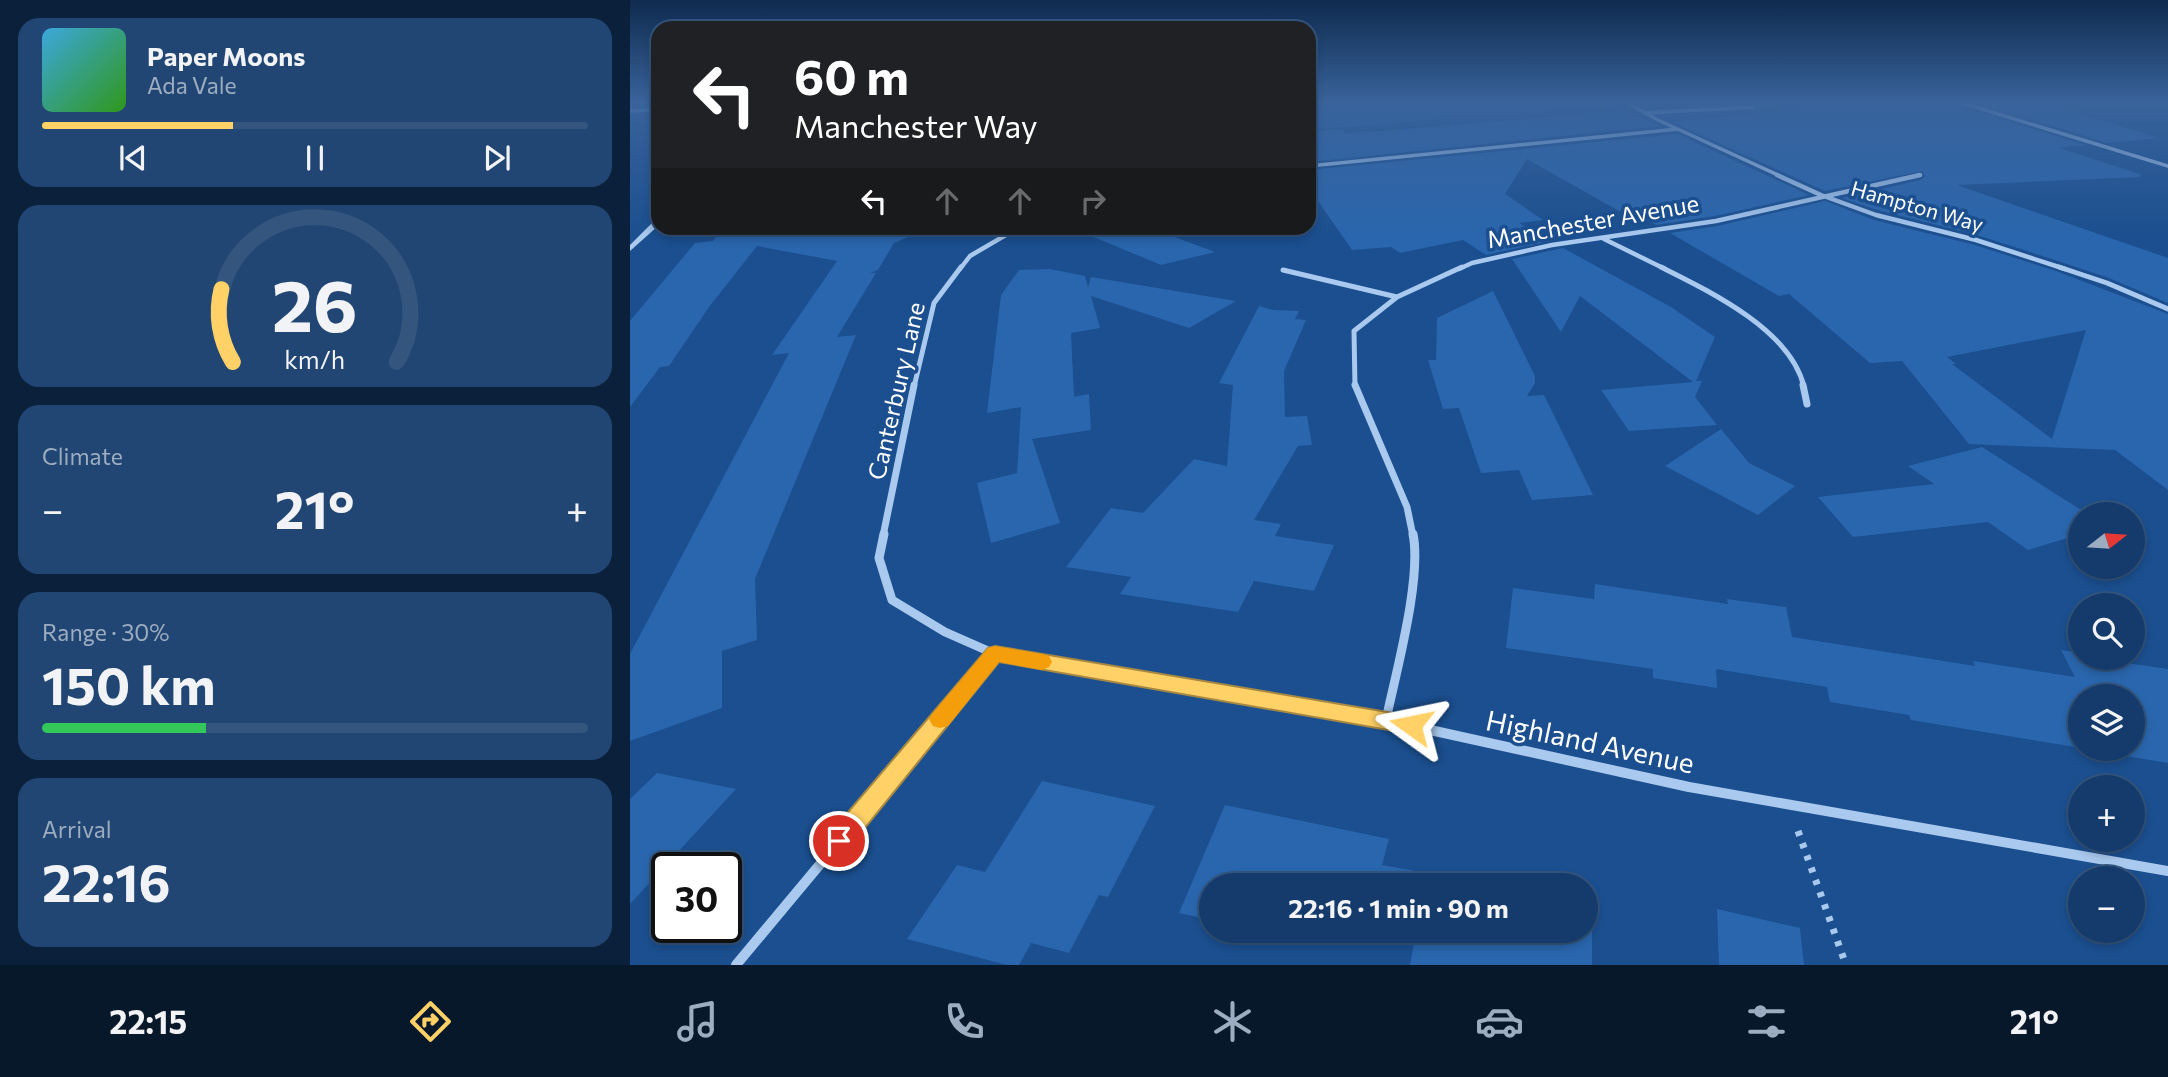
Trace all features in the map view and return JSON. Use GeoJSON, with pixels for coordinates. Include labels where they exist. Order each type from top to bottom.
{"type":"FeatureCollection","features":[{"type":"Feature","properties":{"kind":"street"},"geometry":{"type":"LineString","coordinates":[[1316,165],[1499,147]]}},
{"type":"Feature","properties":{"kind":"street","name":"Hampton Way"},"geometry":{"type":"LineString","coordinates":[[1718,147],[1821,195],[1876,215],[1976,240],[2106,283],[2168,309]]}},
{"type":"Feature","properties":{"kind":"street"},"geometry":{"type":"LineString","coordinates":[[2106,147],[2168,166]]}},
{"type":"Feature","properties":{"kind":"street","name":"Manchester Avenue"},"geometry":{"type":"LineString","coordinates":[[1386,720],[1410,599],[1416,550],[1407,507],[1355,388],[1354,331],[1397,297],[1472,263],[1552,245],[1741,216],[1821,195],[1920,175]]}},
{"type":"Feature","properties":{"kind":"street"},"geometry":{"type":"LineString","coordinates":[[630,249],[651,229]]}},
{"type":"Feature","properties":{"kind":"street","name":"Canterbury Lane"},"geometry":{"type":"LineString","coordinates":[[879,558],[916,374],[934,303],[970,256],[1005,235]]}},
{"type":"Feature","properties":{"kind":"street"},"geometry":{"type":"LineString","coordinates":[[1603,239],[1705,292],[1752,320],[1783,348],[1799,370],[1807,404]]}},
{"type":"Feature","properties":{"kind":"street"},"geometry":{"type":"LineString","coordinates":[[1283,271],[1397,297]]}},
{"type":"Feature","properties":{"kind":"street","name":"Highland Avenue"},"geometry":{"type":"LineString","coordinates":[[879,558],[892,600],[945,632],[995,654],[1386,720],[1689,787],[2168,871]]}},
{"type":"Feature","properties":{"kind":"street"},"geometry":{"type":"LineString","coordinates":[[736,965],[995,654]]}},
{"type":"Feature","properties":{"kind":"path"},"geometry":{"type":"LineString","coordinates":[[1789,805],[1846,965]]}},
{"type":"Feature","properties":{"kind":"building"},"geometry":{"type":"Polygon","coordinates":[[[1316,147],[1455,147],[1316,161],[1316,147]]]}},
{"type":"Feature","properties":{"kind":"building"},"geometry":{"type":"Polygon","coordinates":[[[1544,147],[1705,147],[1809,195],[1715,216],[1656,225],[1628,210],[1619,211],[1527,159],[1505,194],[1543,220],[1519,223],[1550,241],[1486,255],[1463,240],[1400,253],[1391,247],[1352,250],[1316,198],[1316,169],[1544,147]]]}},
{"type":"Feature","properties":{"kind":"building"},"geometry":{"type":"Polygon","coordinates":[[[1728,147],[2067,147],[2059,148],[2140,174],[2140,177],[1957,185],[2168,258],[2168,303],[2109,278],[2061,262],[1977,235],[1877,210],[1842,198],[1921,180],[1925,176],[1922,171],[1825,191],[1728,147]]]}},
{"type":"Feature","properties":{"kind":"building"},"geometry":{"type":"Polygon","coordinates":[[[1825,201],[1874,220],[1975,245],[2056,271],[2168,314],[2168,490],[2115,450],[1969,444],[1902,361],[1870,363],[1789,294],[1779,296],[1670,233],[1717,226],[1825,201]],[[2086,330],[1947,357],[1956,364],[1952,364],[2052,439],[2086,330]]]}},
{"type":"Feature","properties":{"kind":"building"},"geometry":{"type":"Polygon","coordinates":[[[717,235],[913,235],[894,243],[878,270],[870,273],[876,273],[837,337],[856,335],[755,579],[757,640],[722,651],[722,708],[630,741],[630,654],[789,353],[772,355],[837,261],[757,246],[709,307],[669,366],[660,367],[630,407],[630,321],[695,243],[713,241],[717,235]]]}},
{"type":"Feature","properties":{"kind":"building"},"geometry":{"type":"Polygon","coordinates":[[[1089,235],[1170,235],[1215,252],[1161,265],[1089,235]]]}},
{"type":"Feature","properties":{"kind":"building"},"geometry":{"type":"Polygon","coordinates":[[[1563,248],[1671,307],[1715,337],[1696,381],[1702,381],[1695,397],[1717,425],[1629,431],[1601,390],[1693,382],[1580,296],[1561,332],[1512,259],[1563,248]]]}},
{"type":"Feature","properties":{"kind":"building"},"geometry":{"type":"Polygon","coordinates":[[[1050,269],[1085,276],[1088,287],[1091,277],[1236,301],[1189,328],[1091,296],[1100,328],[1071,333],[1074,397],[1089,394],[1091,430],[1032,439],[1060,523],[991,543],[977,483],[1017,473],[1021,407],[987,413],[1001,295],[1019,270],[1050,269]]]}},
{"type":"Feature","properties":{"kind":"building"},"geometry":{"type":"Polygon","coordinates":[[[1493,291],[1535,376],[1535,383],[1527,396],[1544,395],[1593,495],[1532,500],[1519,470],[1481,473],[1459,408],[1443,409],[1428,360],[1436,360],[1437,318],[1493,291]]]}},
{"type":"Feature","properties":{"kind":"building"},"geometry":{"type":"Polygon","coordinates":[[[1259,306],[1273,310],[1299,311],[1295,319],[1306,320],[1284,371],[1285,417],[1307,416],[1312,445],[1298,446],[1254,520],[1281,524],[1275,536],[1334,545],[1314,591],[1254,581],[1238,612],[1120,594],[1131,577],[1066,567],[1111,508],[1143,513],[1194,459],[1227,466],[1233,385],[1219,383],[1259,306]]]}},
{"type":"Feature","properties":{"kind":"building"},"geometry":{"type":"Polygon","coordinates":[[[1721,429],[1749,463],[1795,486],[1758,515],[1665,466],[1721,429]]]}},
{"type":"Feature","properties":{"kind":"building"},"geometry":{"type":"Polygon","coordinates":[[[1982,447],[2068,502],[2068,538],[2028,550],[1988,522],[1853,537],[1818,497],[1934,484],[1908,466],[1982,447]]]}},
{"type":"Feature","properties":{"kind":"building"},"geometry":{"type":"Polygon","coordinates":[[[1595,584],[1728,604],[1727,599],[1786,607],[1792,637],[1975,666],[1973,661],[2075,677],[2071,670],[2145,670],[2145,666],[2168,669],[2168,763],[2145,759],[2145,684],[2068,684],[2068,746],[1911,720],[1909,715],[1830,702],[1827,687],[1716,669],[1717,688],[1653,678],[1653,669],[1506,648],[1513,588],[1594,599],[1595,584]]]}},
{"type":"Feature","properties":{"kind":"building"},"geometry":{"type":"Polygon","coordinates":[[[2061,650],[2068,651],[2068,664],[2061,650]]]}},
{"type":"Feature","properties":{"kind":"building"},"geometry":{"type":"Polygon","coordinates":[[[657,773],[736,789],[678,852],[651,852],[651,881],[630,904],[630,799],[657,773]]]}},
{"type":"Feature","properties":{"kind":"building"},"geometry":{"type":"Polygon","coordinates":[[[1042,781],[1155,806],[1108,897],[1099,895],[1069,953],[1031,943],[1019,965],[1007,965],[907,939],[957,865],[985,872],[1042,781]]]}},
{"type":"Feature","properties":{"kind":"building"},"geometry":{"type":"Polygon","coordinates":[[[1225,805],[1389,839],[1382,865],[1425,873],[1199,873],[1199,917],[1179,913],[1225,805]]]}},
{"type":"Feature","properties":{"kind":"building"},"geometry":{"type":"Polygon","coordinates":[[[1717,909],[1800,928],[1804,965],[1719,965],[1717,909]]]}},
{"type":"Feature","properties":{"kind":"building"},"geometry":{"type":"Polygon","coordinates":[[[1414,943],[1592,943],[1592,965],[1410,965],[1414,943]]]}},
{"type":"Feature","properties":{"kind":"slow traffic"},"geometry":{"type":"LineString","coordinates":[[940,719],[995,654],[1042,662]]}},
{"type":"Feature","properties":{"kind":"route"},"geometry":{"type":"LineString","coordinates":[[839,841],[995,654],[1411,725]]}}]}
